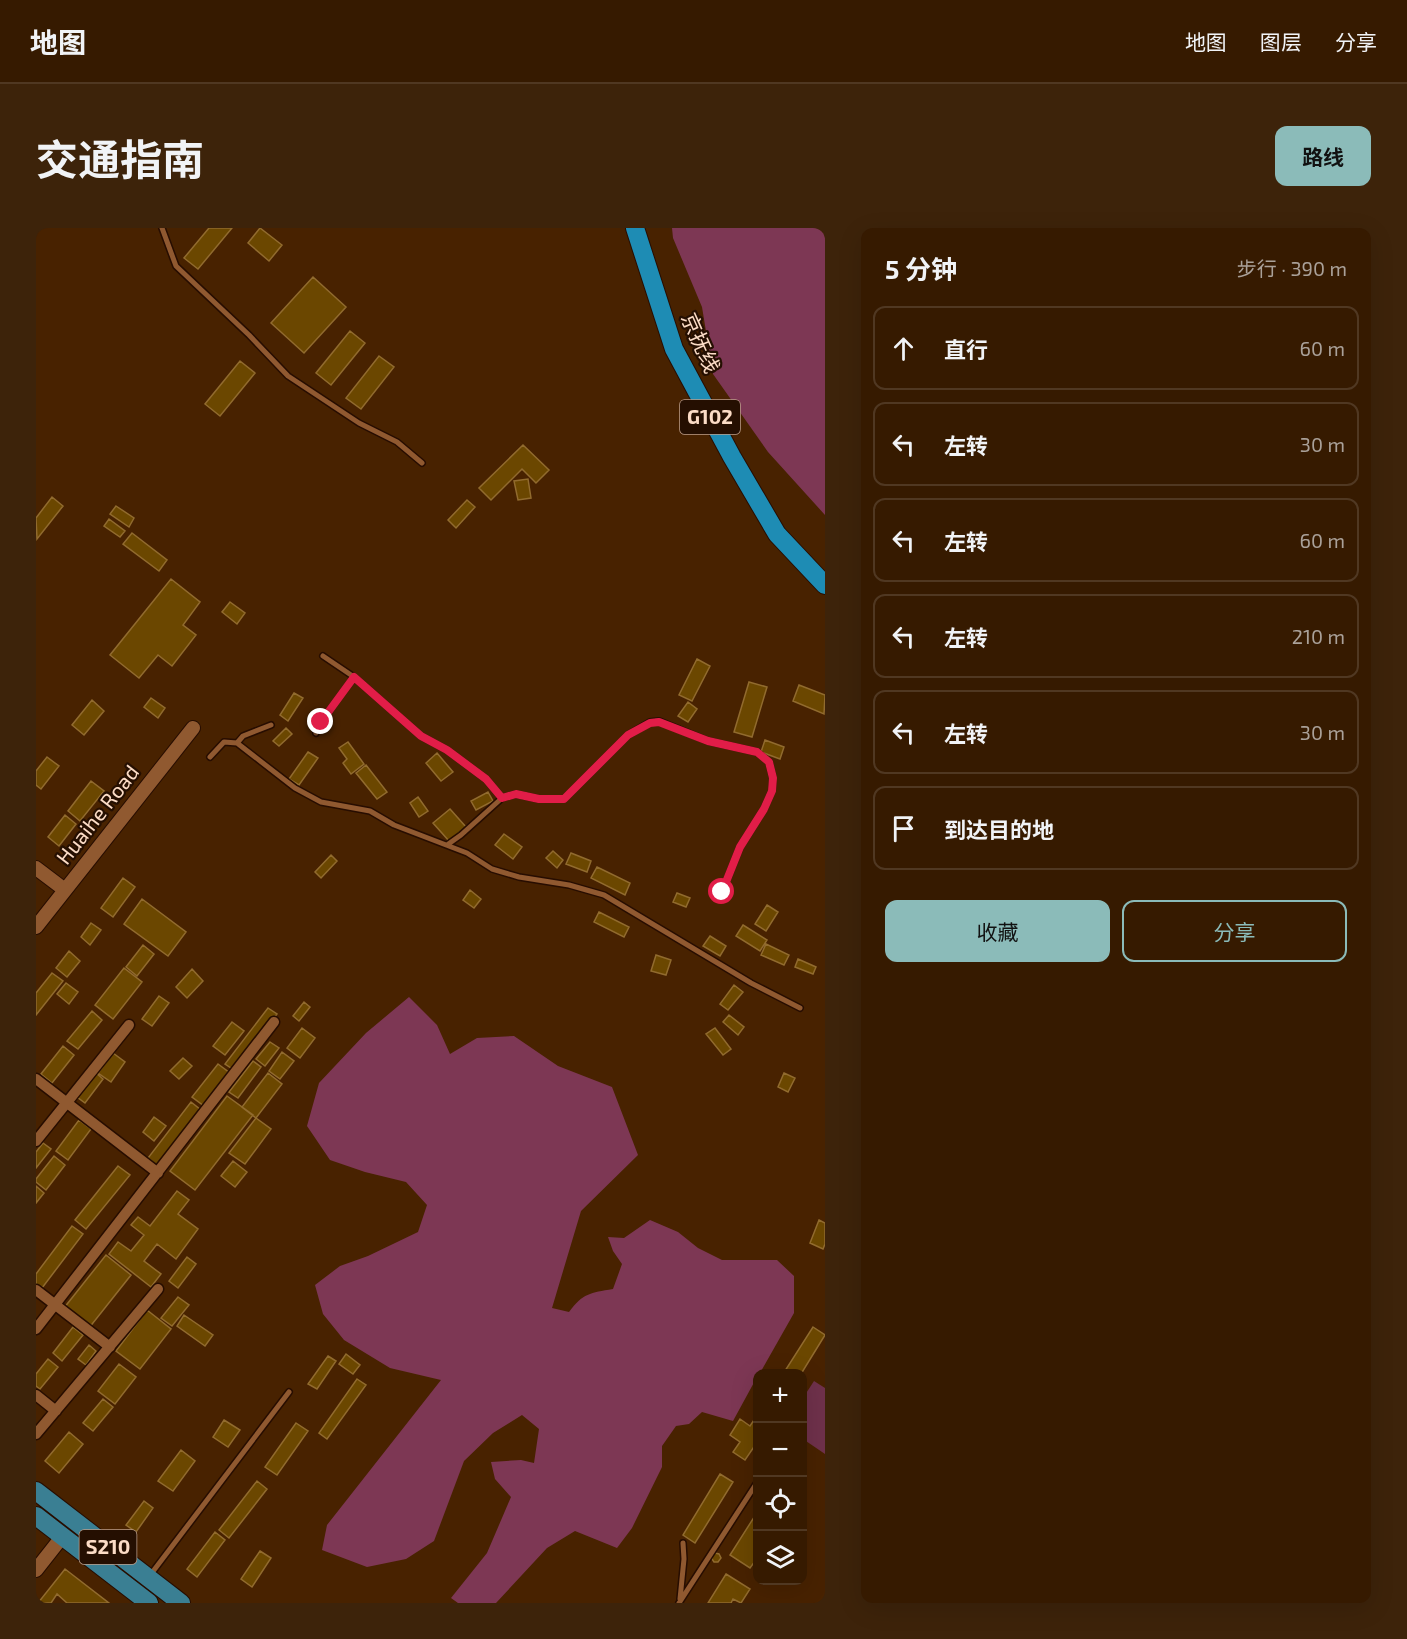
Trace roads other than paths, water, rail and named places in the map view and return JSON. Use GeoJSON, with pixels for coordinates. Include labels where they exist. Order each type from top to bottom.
{"type":"FeatureCollection","features":[{"type":"Feature","properties":{"kind":"highway","name":"京抚线"},"geometry":{"type":"LineString","coordinates":[[635,228],[674,349],[684,369],[777,534],[825,585]]}},
{"type":"Feature","properties":{"kind":"main road","name":"S210"},"geometry":{"type":"LineString","coordinates":[[36,1491],[181,1603]]}},
{"type":"Feature","properties":{"kind":"main road","name":"S210"},"geometry":{"type":"LineString","coordinates":[[36,1516],[129,1597],[149,1603]]}},
{"type":"Feature","properties":{"kind":"street","name":"Huaihe Road"},"geometry":{"type":"LineString","coordinates":[[36,927],[193,728]]}},
{"type":"Feature","properties":{"kind":"street"},"geometry":{"type":"LineString","coordinates":[[36,868],[65,890]]}},
{"type":"Feature","properties":{"kind":"street"},"geometry":{"type":"LineString","coordinates":[[36,1329],[274,1022]]}},
{"type":"Feature","properties":{"kind":"street"},"geometry":{"type":"LineString","coordinates":[[36,1141],[129,1025]]}},
{"type":"Feature","properties":{"kind":"street"},"geometry":{"type":"LineString","coordinates":[[36,1079],[158,1173]]}},
{"type":"Feature","properties":{"kind":"street"},"geometry":{"type":"LineString","coordinates":[[36,1434],[158,1289]]}},
{"type":"Feature","properties":{"kind":"street"},"geometry":{"type":"LineString","coordinates":[[36,1290],[110,1347]]}},
{"type":"Feature","properties":{"kind":"street"},"geometry":{"type":"LineString","coordinates":[[36,1395],[56,1411]]}},
{"type":"Feature","properties":{"kind":"street"},"geometry":{"type":"LineString","coordinates":[[36,1570],[62,1537]]}},
{"type":"Feature","properties":{"kind":"lane"},"geometry":{"type":"LineString","coordinates":[[162,228],[176,266],[249,334],[288,376],[359,423],[397,442],[422,463]]}},
{"type":"Feature","properties":{"kind":"lane"},"geometry":{"type":"LineString","coordinates":[[323,656],[354,677],[421,736],[447,750],[486,779],[502,798]]}},
{"type":"Feature","properties":{"kind":"lane"},"geometry":{"type":"LineString","coordinates":[[316,733],[321,722],[354,677]]}},
{"type":"Feature","properties":{"kind":"lane"},"geometry":{"type":"LineString","coordinates":[[447,845],[461,836],[502,798],[516,794],[539,799],[564,799],[628,735],[650,723],[659,722],[708,741],[757,752],[769,762],[773,778],[772,791],[764,809],[740,847],[722,892]]}},
{"type":"Feature","properties":{"kind":"lane"},"geometry":{"type":"LineString","coordinates":[[237,742],[243,736],[272,725]]}},
{"type":"Feature","properties":{"kind":"lane"},"geometry":{"type":"LineString","coordinates":[[210,757],[224,742],[237,742],[295,788],[321,802],[370,811],[394,825],[467,853],[492,869],[519,877],[569,885],[604,895],[751,983],[800,1008]]}},
{"type":"Feature","properties":{"kind":"lane"},"geometry":{"type":"LineString","coordinates":[[148,1578],[289,1392]]}},
{"type":"Feature","properties":{"kind":"lane"},"geometry":{"type":"LineString","coordinates":[[680,1602],[753,1489]]}},
{"type":"Feature","properties":{"kind":"lane"},"geometry":{"type":"LineString","coordinates":[[680,1602],[684,1559],[683,1543]]}}]}
